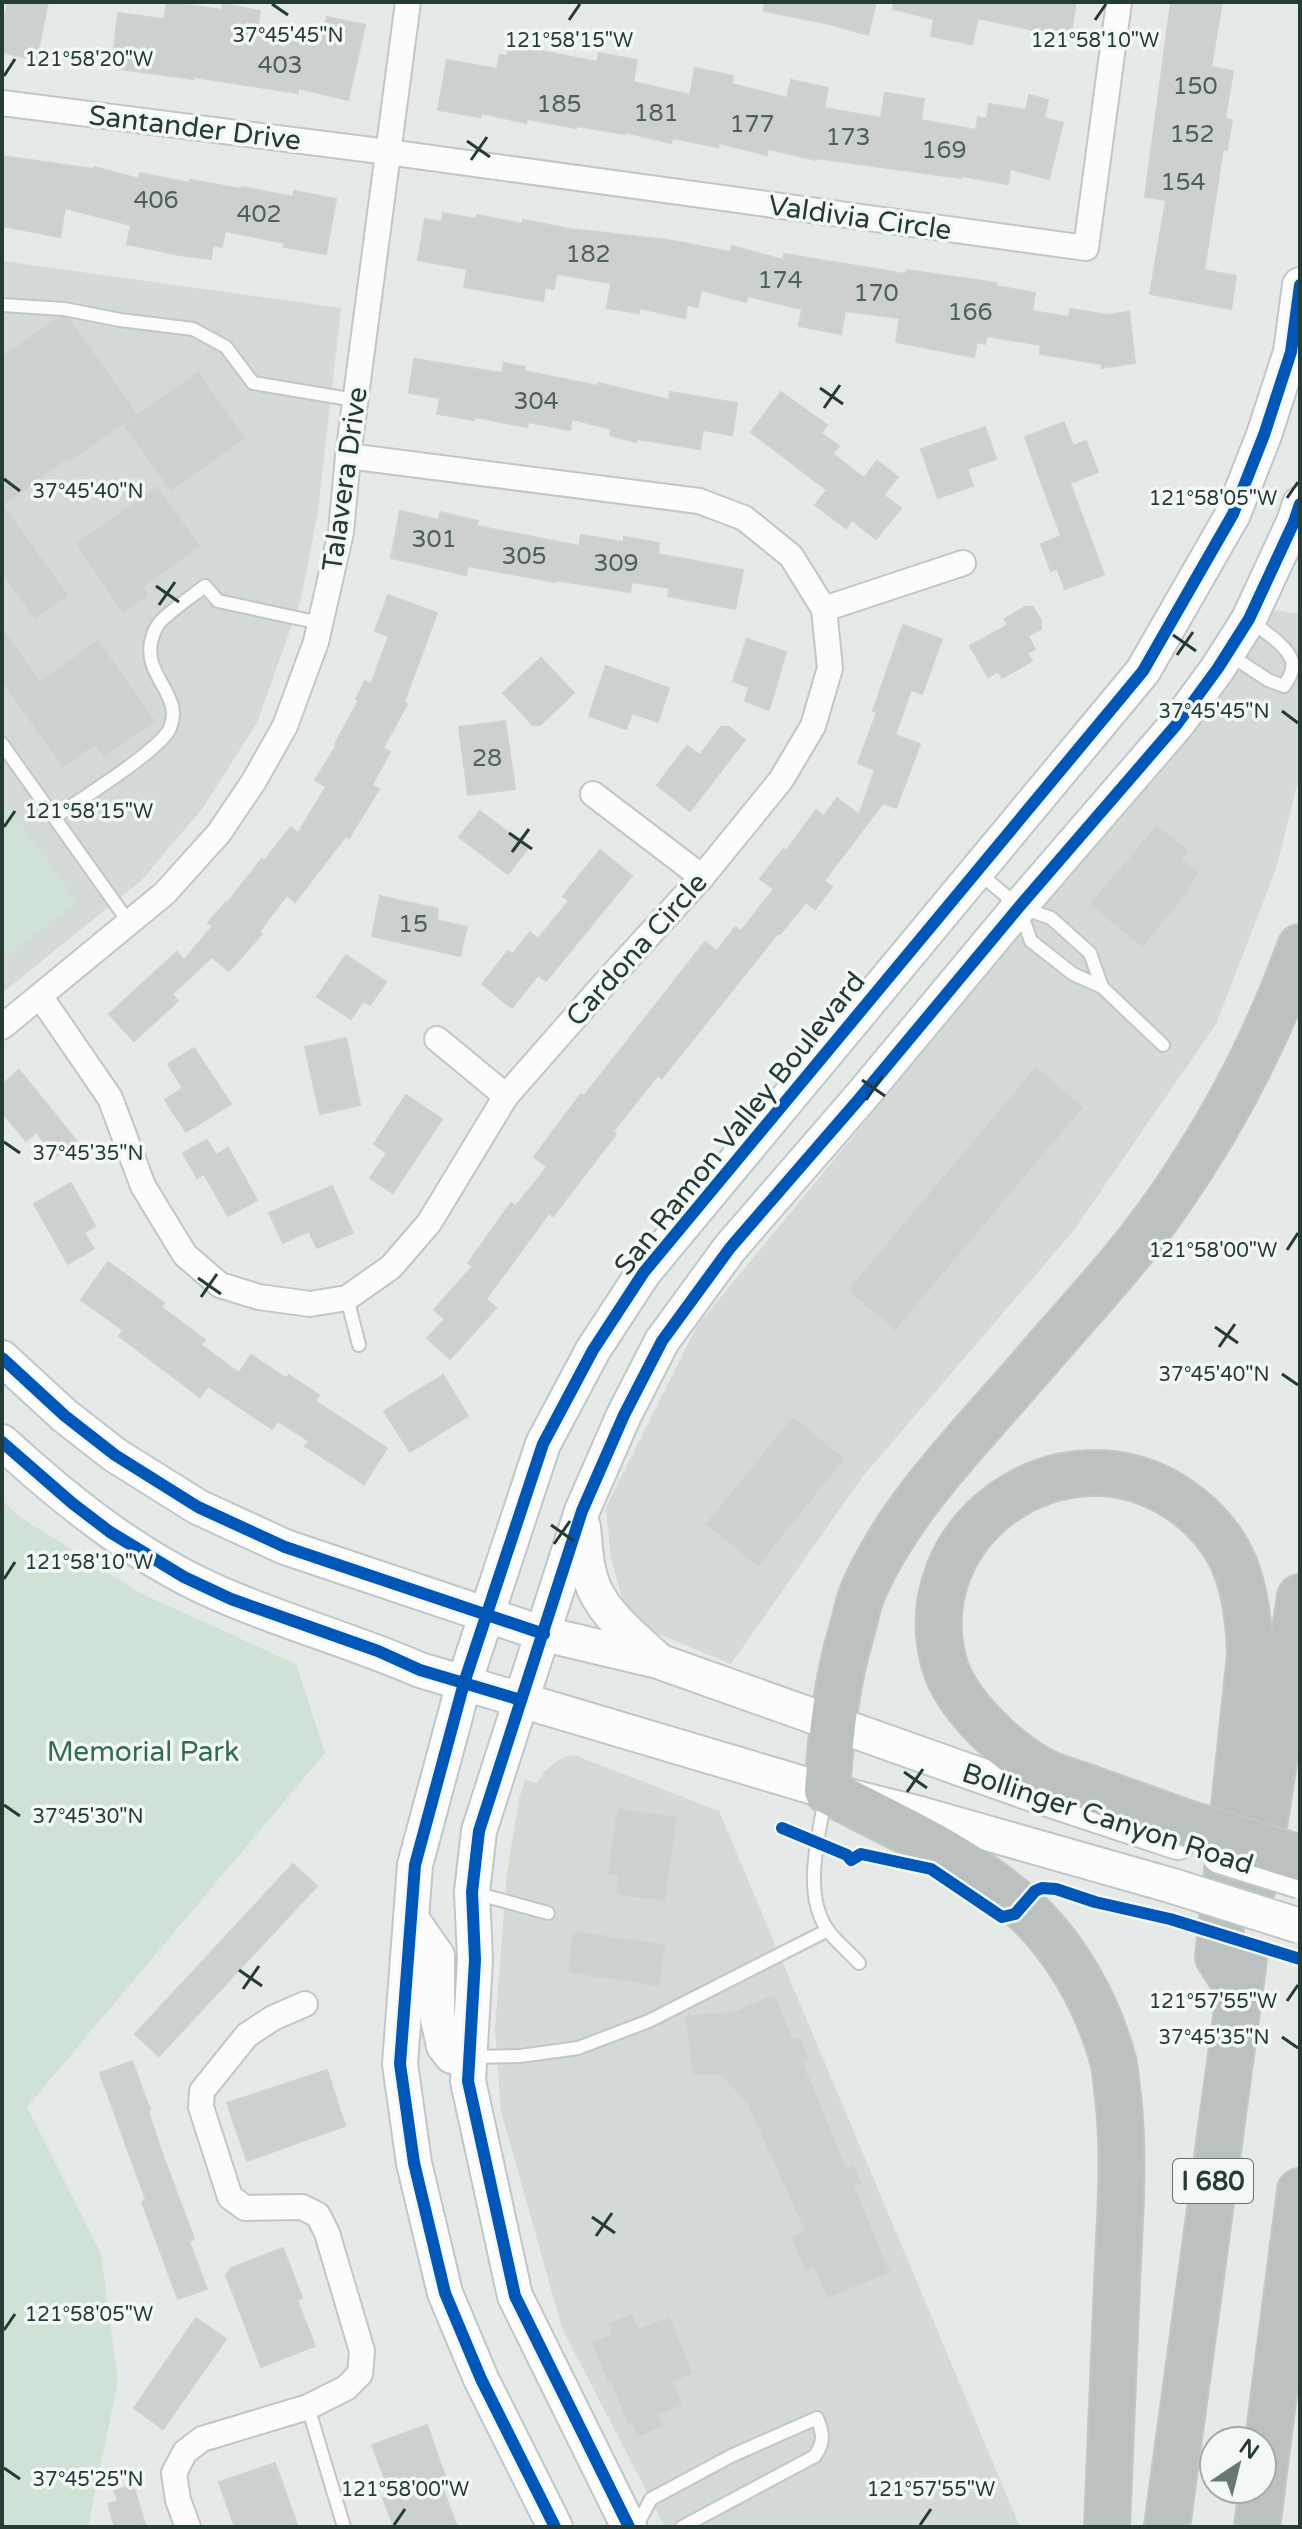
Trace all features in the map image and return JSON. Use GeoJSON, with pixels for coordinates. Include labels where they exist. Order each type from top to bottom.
{"type":"FeatureCollection","features":[{"type":"Feature","properties":{"kind":"highway"},"geometry":{"type":"LineString","coordinates":[[1107,2527],[1121,2194],[1121,2125],[1113,2062],[1099,2018],[1079,1978],[1051,1938],[1021,1906],[987,1878],[949,1855],[827,1791],[832,1723],[840,1668],[855,1617],[863,1591],[881,1558],[923,1494],[1130,1252],[1169,1201],[1240,1084],[1284,994],[1300,947]]}},
{"type":"Feature","properties":{"kind":"highway"},"geometry":{"type":"LineString","coordinates":[[1239,1989],[1218,1957],[1250,1655],[1249,1614],[1240,1576],[1220,1538],[1192,1508],[1160,1488],[1120,1474],[1078,1473],[1040,1481],[1008,1498],[979,1522],[957,1554],[943,1592],[938,1630],[945,1666],[966,1705],[995,1737],[1040,1770],[1179,1832],[1300,1858]]}},
{"type":"Feature","properties":{"kind":"highway","name":"I 680"},"geometry":{"type":"LineString","coordinates":[[1167,2527],[1239,1989],[1300,1597]]}},
{"type":"Feature","properties":{"kind":"highway"},"geometry":{"type":"LineString","coordinates":[[1270,2425],[1300,2191]]}},
{"type":"Feature","properties":{"kind":"highway"},"geometry":{"type":"LineString","coordinates":[[1257,2527],[1260,2505]]}},
{"type":"Feature","properties":{"kind":"main road","name":"San Ramon Valley Boulevard"},"geometry":{"type":"LineString","coordinates":[[555,2527],[481,2379],[445,2293],[414,2163],[400,2064],[415,1865],[464,1683],[543,1444],[593,1350],[644,1272],[1143,671],[1233,514],[1264,435],[1291,352],[1300,285]]}},
{"type":"Feature","properties":{"kind":"main road"},"geometry":{"type":"LineString","coordinates":[[629,2527],[515,2296],[468,2081],[475,1960],[472,1892],[479,1831],[582,1511],[624,1415],[662,1341],[730,1248],[1177,724],[1228,654],[1249,619],[1300,504]]}},
{"type":"Feature","properties":{"kind":"main road","name":"Bollinger Canyon Road"},"geometry":{"type":"LineString","coordinates":[[2,1358],[65,1416],[115,1455],[198,1507],[285,1547],[544,1634],[658,1661],[1027,1792],[1179,1832],[1300,1881]]}},
{"type":"Feature","properties":{"kind":"main road","name":"Bollinger Canyon Road"},"geometry":{"type":"LineString","coordinates":[[2,1442],[110,1532],[184,1577],[231,1599],[378,1651],[420,1670],[827,1791],[920,1814],[1173,1886],[1300,1926]]}},
{"type":"Feature","properties":{"kind":"main road"},"geometry":{"type":"LineString","coordinates":[[582,1511],[585,1549],[595,1590],[617,1621],[658,1661]]}},
{"type":"Feature","properties":{"kind":"main road"},"geometry":{"type":"LineString","coordinates":[[412,1920],[437,1956],[437,2014],[444,2046],[452,2056],[469,2057]]}},
{"type":"Feature","properties":{"kind":"street","name":"Talavera Drive"},"geometry":{"type":"LineString","coordinates":[[2,1027],[165,893],[219,833],[254,781],[285,726],[316,642],[341,532],[355,400],[408,2]]}},
{"type":"Feature","properties":{"kind":"street","name":"Valdivia Circle"},"geometry":{"type":"LineString","coordinates":[[388,152],[1086,248],[1119,2]]}},
{"type":"Feature","properties":{"kind":"street","name":"Santander Drive"},"geometry":{"type":"LineString","coordinates":[[2,103],[388,152]]}},
{"type":"Feature","properties":{"kind":"street","name":"Cardona Circle"},"geometry":{"type":"LineString","coordinates":[[40,996],[110,1098],[143,1186],[185,1255],[220,1285],[259,1297],[310,1304],[347,1298],[391,1267],[429,1223],[506,1096],[702,877],[781,780],[813,726],[830,668],[824,609],[791,556],[744,518],[699,501],[348,456]]}},
{"type":"Feature","properties":{"kind":"street"},"geometry":{"type":"LineString","coordinates":[[824,609],[963,563]]}},
{"type":"Feature","properties":{"kind":"street"},"geometry":{"type":"LineString","coordinates":[[593,794],[702,877]]}},
{"type":"Feature","properties":{"kind":"street"},"geometry":{"type":"LineString","coordinates":[[437,1039],[506,1096]]}},
{"type":"Feature","properties":{"kind":"street"},"geometry":{"type":"LineString","coordinates":[[188,2527],[178,2500],[174,2473],[185,2452],[202,2439],[308,2407],[346,2388],[360,2374],[362,2351],[327,2233],[318,2215],[302,2207],[245,2208],[230,2197],[201,2107],[202,2091],[247,2035],[273,2018],[305,2004]]}},
{"type":"Feature","properties":{"kind":"lane"},"geometry":{"type":"LineString","coordinates":[[2,305],[64,309],[193,329],[226,347],[253,383],[355,400]]}},
{"type":"Feature","properties":{"kind":"lane"},"geometry":{"type":"LineString","coordinates":[[55,817],[149,751],[168,733],[174,715],[173,706],[150,663],[152,641],[161,621],[205,586],[218,601],[320,623]]}},
{"type":"Feature","properties":{"kind":"lane"},"geometry":{"type":"LineString","coordinates":[[1228,654],[1268,680],[1284,686],[1292,673],[1292,660],[1249,619]]}},
{"type":"Feature","properties":{"kind":"lane"},"geometry":{"type":"LineString","coordinates":[[2,744],[130,924]]}},
{"type":"Feature","properties":{"kind":"lane"},"geometry":{"type":"LineString","coordinates":[[978,872],[1019,907],[1051,918],[1090,953],[1102,987]]}},
{"type":"Feature","properties":{"kind":"lane"},"geometry":{"type":"LineString","coordinates":[[1019,907],[1031,941],[1073,974],[1102,987],[1163,1045]]}},
{"type":"Feature","properties":{"kind":"lane"},"geometry":{"type":"LineString","coordinates":[[347,1298],[359,1345]]}},
{"type":"Feature","properties":{"kind":"lane"},"geometry":{"type":"LineString","coordinates":[[827,1791],[813,1863],[817,1906],[828,1930],[859,1963]]}},
{"type":"Feature","properties":{"kind":"lane"},"geometry":{"type":"LineString","coordinates":[[472,1892],[548,1913]]}},
{"type":"Feature","properties":{"kind":"lane"},"geometry":{"type":"LineString","coordinates":[[469,2057],[520,2056],[578,2048],[649,2021],[828,1930]]}},
{"type":"Feature","properties":{"kind":"lane"},"geometry":{"type":"LineString","coordinates":[[308,2407],[344,2527]]}},
{"type":"Feature","properties":{"kind":"lane"},"geometry":{"type":"LineString","coordinates":[[636,2527],[651,2499],[731,2456],[817,2418],[824,2435],[815,2456],[682,2527]]}},
{"type":"Feature","properties":{"kind":"shaded area"},"geometry":{"type":"Polygon","coordinates":[[[2,261],[341,308],[318,511],[301,599],[257,723],[202,809],[141,881],[2,993],[2,261]]]}},
{"type":"Feature","properties":{"kind":"shaded area"},"geometry":{"type":"Polygon","coordinates":[[[1275,610],[1300,614],[1300,773],[1276,869],[1216,1024],[1074,1230],[863,1476],[731,1664],[649,1630],[623,1601],[611,1559],[606,1507],[697,1326],[861,1127],[1275,610]]]}},
{"type":"Feature","properties":{"kind":"shaded area"},"geometry":{"type":"Polygon","coordinates":[[[574,1755],[719,1811],[1020,2527],[665,2527],[562,2328],[501,2111],[495,2028],[507,1873],[519,1799],[525,1780],[537,1783],[553,1764],[574,1755]]]}},
{"type":"Feature","properties":{"kind":"green space"},"geometry":{"type":"Polygon","coordinates":[[[2,798],[77,902],[2,960],[2,798]]]}},
{"type":"Feature","properties":{"kind":"green space","name":"Memorial Park"},"geometry":{"type":"Polygon","coordinates":[[[2,1500],[17,1515],[142,1594],[296,1664],[325,1753],[27,2107],[101,2254],[118,2381],[88,2527],[2,2527],[2,1500]]]}},
{"type":"Feature","properties":{"kind":"building"},"geometry":{"type":"Polygon","coordinates":[[[8,2],[48,2],[36,60],[2,52],[2,30],[8,2]]]}},
{"type":"Feature","properties":{"kind":"building"},"geometry":{"type":"Polygon","coordinates":[[[167,2],[222,10],[223,4],[260,11],[256,36],[320,45],[327,17],[365,25],[348,100],[298,88],[298,93],[119,69],[122,49],[114,48],[118,13],[164,19],[167,2]]]}},
{"type":"Feature","properties":{"kind":"building"},"geometry":{"type":"Polygon","coordinates":[[[765,2],[876,2],[868,35],[764,11],[765,2]]]}},
{"type":"Feature","properties":{"kind":"building"},"geometry":{"type":"Polygon","coordinates":[[[894,2],[1076,2],[1070,40],[978,18],[972,44],[931,36],[934,19],[893,9],[894,2]]]}},
{"type":"Feature","properties":{"kind":"building"},"geometry":{"type":"Polygon","coordinates":[[[1171,2],[1222,2],[1211,67],[1233,71],[1225,119],[1232,120],[1227,150],[1223,149],[1204,270],[1236,276],[1231,309],[1150,294],[1166,200],[1145,197],[1171,2]]]}},
{"type":"Feature","properties":{"kind":"building"},"geometry":{"type":"Polygon","coordinates":[[[510,41],[542,48],[541,51],[597,62],[599,53],[637,60],[633,82],[690,95],[695,68],[733,76],[732,84],[787,98],[791,80],[828,88],[824,108],[881,118],[885,93],[924,99],[921,120],[976,130],[978,117],[987,119],[989,104],[1026,110],[1029,95],[1048,100],[1044,118],[1063,123],[1049,179],[1010,169],[1008,184],[816,160],[768,149],[767,155],[719,143],[718,147],[672,138],[671,143],[625,132],[576,128],[527,119],[526,123],[481,113],[480,117],[438,110],[447,60],[497,69],[500,55],[507,56],[510,41]]]}},
{"type":"Feature","properties":{"kind":"building"},"geometry":{"type":"Polygon","coordinates":[[[2,156],[94,167],[139,179],[140,173],[293,197],[294,191],[336,199],[326,254],[284,247],[285,243],[225,231],[222,247],[213,245],[211,259],[179,255],[127,244],[131,225],[65,208],[60,237],[2,226],[2,156]]]}},
{"type":"Feature","properties":{"kind":"building"},"geometry":{"type":"Polygon","coordinates":[[[443,213],[476,219],[477,215],[523,224],[523,220],[730,252],[732,246],[783,260],[784,254],[906,274],[907,270],[997,283],[996,286],[1035,293],[1032,311],[1069,317],[1070,309],[1107,315],[1129,312],[1135,363],[1102,368],[1101,364],[1040,354],[1041,345],[987,336],[985,344],[977,342],[974,357],[896,342],[900,318],[845,311],[841,334],[799,326],[802,309],[748,296],[746,302],[701,290],[698,307],[687,305],[685,318],[639,308],[639,313],[607,308],[611,283],[556,274],[554,289],[545,288],[543,301],[464,287],[467,269],[418,260],[425,219],[442,222],[443,213]]]}},
{"type":"Feature","properties":{"kind":"building"},"geometry":{"type":"Polygon","coordinates":[[[59,318],[69,319],[136,414],[2,505],[2,357],[59,318]]]}},
{"type":"Feature","properties":{"kind":"building"},"geometry":{"type":"Polygon","coordinates":[[[414,359],[502,373],[504,363],[525,367],[524,371],[598,386],[598,383],[669,400],[670,392],[737,403],[732,435],[703,430],[700,449],[637,439],[636,442],[610,435],[611,429],[572,419],[570,430],[528,422],[527,427],[475,417],[474,420],[437,414],[440,398],[409,393],[414,359]]]}},
{"type":"Feature","properties":{"kind":"building"},"geometry":{"type":"Polygon","coordinates":[[[198,373],[244,438],[171,490],[124,425],[198,373]]]}},
{"type":"Feature","properties":{"kind":"building"},"geometry":{"type":"Polygon","coordinates":[[[781,392],[827,425],[821,433],[839,446],[833,454],[864,478],[877,461],[898,477],[883,495],[901,508],[876,539],[852,520],[846,528],[815,505],[827,490],[751,432],[781,392]]]}},
{"type":"Feature","properties":{"kind":"building"},"geometry":{"type":"Polygon","coordinates":[[[1064,422],[1073,446],[1086,441],[1098,472],[1070,483],[1104,575],[1065,589],[1057,568],[1051,571],[1041,544],[1061,536],[1025,437],[1064,422]]]}},
{"type":"Feature","properties":{"kind":"building"},"geometry":{"type":"Polygon","coordinates":[[[985,427],[996,459],[967,469],[973,486],[938,498],[921,449],[985,427]]]}},
{"type":"Feature","properties":{"kind":"building"},"geometry":{"type":"Polygon","coordinates":[[[157,487],[199,546],[142,587],[147,595],[123,612],[77,544],[157,487]]]}},
{"type":"Feature","properties":{"kind":"building"},"geometry":{"type":"Polygon","coordinates":[[[2,505],[67,595],[35,618],[2,571],[2,505]]]}},
{"type":"Feature","properties":{"kind":"building"},"geometry":{"type":"Polygon","coordinates":[[[400,511],[439,520],[440,512],[478,521],[477,526],[579,546],[581,535],[624,542],[624,537],[659,543],[658,554],[743,570],[735,609],[668,596],[670,588],[632,582],[630,592],[468,566],[466,575],[391,558],[400,511]]]}},
{"type":"Feature","properties":{"kind":"building"},"geometry":{"type":"Polygon","coordinates":[[[388,595],[437,613],[404,702],[407,704],[383,748],[390,752],[372,785],[379,789],[349,838],[346,836],[295,902],[287,895],[259,932],[262,934],[229,971],[212,957],[172,994],[178,1001],[134,1041],[109,1014],[177,952],[184,960],[213,926],[208,923],[262,859],[264,861],[291,827],[298,833],[326,787],[315,780],[337,745],[365,681],[371,684],[389,636],[375,631],[388,595]]]}},
{"type":"Feature","properties":{"kind":"building"},"geometry":{"type":"Polygon","coordinates":[[[1025,607],[1033,607],[1041,621],[1041,629],[1028,636],[1035,649],[1027,653],[1032,661],[1002,678],[999,671],[988,677],[970,646],[1008,625],[1005,619],[1025,607]]]}},
{"type":"Feature","properties":{"kind":"building"},"geometry":{"type":"Polygon","coordinates":[[[903,625],[942,639],[922,694],[911,690],[895,735],[920,744],[896,808],[883,803],[824,881],[832,887],[815,909],[806,902],[662,1078],[658,1075],[613,1131],[616,1134],[553,1216],[549,1213],[486,1299],[496,1308],[450,1359],[427,1338],[445,1319],[434,1310],[473,1266],[468,1263],[511,1203],[516,1206],[547,1167],[534,1157],[565,1115],[581,1094],[584,1096],[705,942],[717,951],[735,927],[741,931],[774,889],[760,879],[783,849],[786,851],[816,810],[824,816],[837,798],[859,815],[875,770],[858,763],[903,625]]]}},
{"type":"Feature","properties":{"kind":"building"},"geometry":{"type":"Polygon","coordinates":[[[2,629],[40,682],[98,641],[154,721],[104,756],[95,744],[63,766],[2,680],[2,629]]]}},
{"type":"Feature","properties":{"kind":"building"},"geometry":{"type":"Polygon","coordinates":[[[747,639],[786,652],[769,710],[745,701],[749,687],[733,681],[747,639]]]}},
{"type":"Feature","properties":{"kind":"building"},"geometry":{"type":"Polygon","coordinates":[[[541,658],[574,693],[540,725],[533,725],[503,693],[541,658]]]}},
{"type":"Feature","properties":{"kind":"building"},"geometry":{"type":"Polygon","coordinates":[[[606,666],[669,688],[658,722],[632,713],[626,729],[589,716],[606,666]]]}},
{"type":"Feature","properties":{"kind":"building"},"geometry":{"type":"Polygon","coordinates":[[[505,721],[515,789],[468,795],[459,727],[505,721]]]}},
{"type":"Feature","properties":{"kind":"building"},"geometry":{"type":"Polygon","coordinates":[[[721,727],[729,727],[745,740],[690,811],[657,785],[687,746],[700,755],[721,727]]]}},
{"type":"Feature","properties":{"kind":"building"},"geometry":{"type":"Polygon","coordinates":[[[480,811],[528,848],[508,874],[459,837],[480,811]]]}},
{"type":"Feature","properties":{"kind":"building"},"geometry":{"type":"Polygon","coordinates":[[[1157,826],[1187,851],[1180,859],[1198,873],[1186,888],[1188,890],[1142,946],[1091,904],[1157,826]]]}},
{"type":"Feature","properties":{"kind":"building"},"geometry":{"type":"Polygon","coordinates":[[[600,850],[632,876],[546,981],[538,975],[512,1008],[482,984],[508,951],[513,954],[530,932],[538,939],[569,901],[563,896],[600,850]]]}},
{"type":"Feature","properties":{"kind":"building"},"geometry":{"type":"Polygon","coordinates":[[[380,896],[438,909],[436,920],[467,927],[460,956],[372,936],[380,896]]]}},
{"type":"Feature","properties":{"kind":"building"},"geometry":{"type":"Polygon","coordinates":[[[346,955],[386,982],[370,1005],[363,1001],[351,1019],[317,997],[346,955]]]}},
{"type":"Feature","properties":{"kind":"building"},"geometry":{"type":"Polygon","coordinates":[[[346,1038],[360,1105],[320,1114],[305,1047],[346,1038]]]}},
{"type":"Feature","properties":{"kind":"building"},"geometry":{"type":"Polygon","coordinates":[[[194,1048],[231,1104],[186,1132],[165,1100],[183,1088],[168,1064],[194,1048]]]}},
{"type":"Feature","properties":{"kind":"building"},"geometry":{"type":"Polygon","coordinates":[[[1036,1068],[1082,1107],[895,1329],[849,1290],[1036,1068]]]}},
{"type":"Feature","properties":{"kind":"building"},"geometry":{"type":"Polygon","coordinates":[[[19,1070],[76,1140],[56,1156],[36,1132],[26,1141],[2,1112],[2,1085],[19,1070]]]}},
{"type":"Feature","properties":{"kind":"building"},"geometry":{"type":"Polygon","coordinates":[[[406,1095],[442,1119],[393,1193],[370,1178],[387,1153],[374,1144],[406,1095]]]}},
{"type":"Feature","properties":{"kind":"building"},"geometry":{"type":"Polygon","coordinates":[[[207,1140],[216,1155],[228,1148],[257,1200],[228,1216],[204,1174],[197,1178],[183,1153],[207,1140]]]}},
{"type":"Feature","properties":{"kind":"building"},"geometry":{"type":"Polygon","coordinates":[[[71,1183],[95,1226],[84,1232],[94,1249],[68,1264],[34,1204],[71,1183]]]}},
{"type":"Feature","properties":{"kind":"building"},"geometry":{"type":"Polygon","coordinates":[[[332,1186],[353,1233],[317,1248],[309,1231],[283,1243],[269,1213],[332,1186]]]}},
{"type":"Feature","properties":{"kind":"building"},"geometry":{"type":"Polygon","coordinates":[[[108,1262],[164,1303],[161,1307],[205,1340],[201,1345],[239,1373],[251,1355],[319,1395],[315,1401],[387,1448],[364,1484],[305,1446],[309,1441],[278,1421],[272,1429],[208,1386],[200,1397],[119,1336],[123,1330],[81,1300],[108,1262]]]}},
{"type":"Feature","properties":{"kind":"building"},"geometry":{"type":"Polygon","coordinates":[[[443,1375],[468,1416],[410,1452],[384,1411],[443,1375]]]}},
{"type":"Feature","properties":{"kind":"building"},"geometry":{"type":"Polygon","coordinates":[[[793,1418],[843,1459],[758,1565],[707,1524],[793,1418]]]}},
{"type":"Feature","properties":{"kind":"building"},"geometry":{"type":"Polygon","coordinates":[[[618,1809],[676,1818],[664,1900],[617,1894],[619,1875],[609,1873],[618,1809]]]}},
{"type":"Feature","properties":{"kind":"building"},"geometry":{"type":"Polygon","coordinates":[[[293,1864],[317,1886],[159,2056],[135,2034],[293,1864]]]}},
{"type":"Feature","properties":{"kind":"building"},"geometry":{"type":"Polygon","coordinates":[[[574,1932],[664,1945],[659,1985],[569,1972],[574,1932]]]}},
{"type":"Feature","properties":{"kind":"building"},"geometry":{"type":"Polygon","coordinates":[[[774,1996],[793,2042],[800,2038],[808,2059],[801,2061],[846,2169],[853,2166],[860,2183],[853,2186],[889,2272],[828,2297],[814,2266],[806,2270],[792,2237],[806,2231],[748,2103],[722,2074],[694,2073],[686,2017],[734,2012],[774,1996]]]}},
{"type":"Feature","properties":{"kind":"building"},"geometry":{"type":"Polygon","coordinates":[[[132,2061],[194,2239],[189,2241],[207,2289],[178,2299],[100,2073],[132,2061]]]}},
{"type":"Feature","properties":{"kind":"building"},"geometry":{"type":"Polygon","coordinates":[[[327,2070],[345,2126],[247,2161],[227,2103],[327,2070]]]}},
{"type":"Feature","properties":{"kind":"building"},"geometry":{"type":"Polygon","coordinates":[[[283,2248],[302,2298],[297,2300],[315,2346],[261,2367],[226,2275],[231,2268],[283,2248]]]}},
{"type":"Feature","properties":{"kind":"building"},"geometry":{"type":"Polygon","coordinates":[[[632,2315],[638,2330],[669,2318],[691,2373],[672,2381],[681,2405],[657,2414],[661,2426],[638,2436],[632,2422],[629,2423],[612,2381],[609,2382],[593,2343],[613,2335],[609,2324],[632,2315]]]}},
{"type":"Feature","properties":{"kind":"building"},"geometry":{"type":"Polygon","coordinates":[[[196,2318],[226,2339],[163,2429],[134,2408],[196,2318]]]}},
{"type":"Feature","properties":{"kind":"building"},"geometry":{"type":"Polygon","coordinates":[[[427,2425],[445,2476],[439,2478],[457,2527],[394,2527],[383,2498],[391,2495],[372,2445],[427,2425]]]}},
{"type":"Feature","properties":{"kind":"building"},"geometry":{"type":"Polygon","coordinates":[[[275,2463],[298,2527],[235,2527],[219,2482],[275,2463]]]}},
{"type":"Feature","properties":{"kind":"building"},"geometry":{"type":"Polygon","coordinates":[[[133,2485],[146,2527],[115,2527],[108,2504],[118,2501],[114,2491],[133,2485]]]}},
{"type":"Feature","properties":{"kind":"cycle path"},"geometry":{"type":"LineString","coordinates":[[555,2527],[481,2379],[445,2293],[414,2163],[400,2064],[415,1865],[464,1683],[543,1444],[593,1350],[644,1272],[1143,671],[1233,514],[1264,435],[1291,352],[1300,285]]}},
{"type":"Feature","properties":{"kind":"cycle path"},"geometry":{"type":"LineString","coordinates":[[629,2527],[515,2296],[468,2081],[475,1960],[472,1892],[479,1831],[582,1511],[624,1415],[662,1341],[730,1248],[1177,724],[1249,619],[1300,504]]}},
{"type":"Feature","properties":{"kind":"cycle path"},"geometry":{"type":"LineString","coordinates":[[2,1358],[65,1416],[115,1455],[198,1507],[285,1547],[544,1634]]}},
{"type":"Feature","properties":{"kind":"cycle path"},"geometry":{"type":"LineString","coordinates":[[2,1442],[110,1532],[184,1577],[231,1599],[378,1651],[420,1670],[521,1700]]}},
{"type":"Feature","properties":{"kind":"cycle path"},"geometry":{"type":"LineString","coordinates":[[782,1828],[847,1855],[851,1860],[861,1854],[931,1869],[1002,1917],[1015,1914],[1035,1891],[1056,1889],[1095,1902],[1170,1919],[1300,1959]]}}]}
